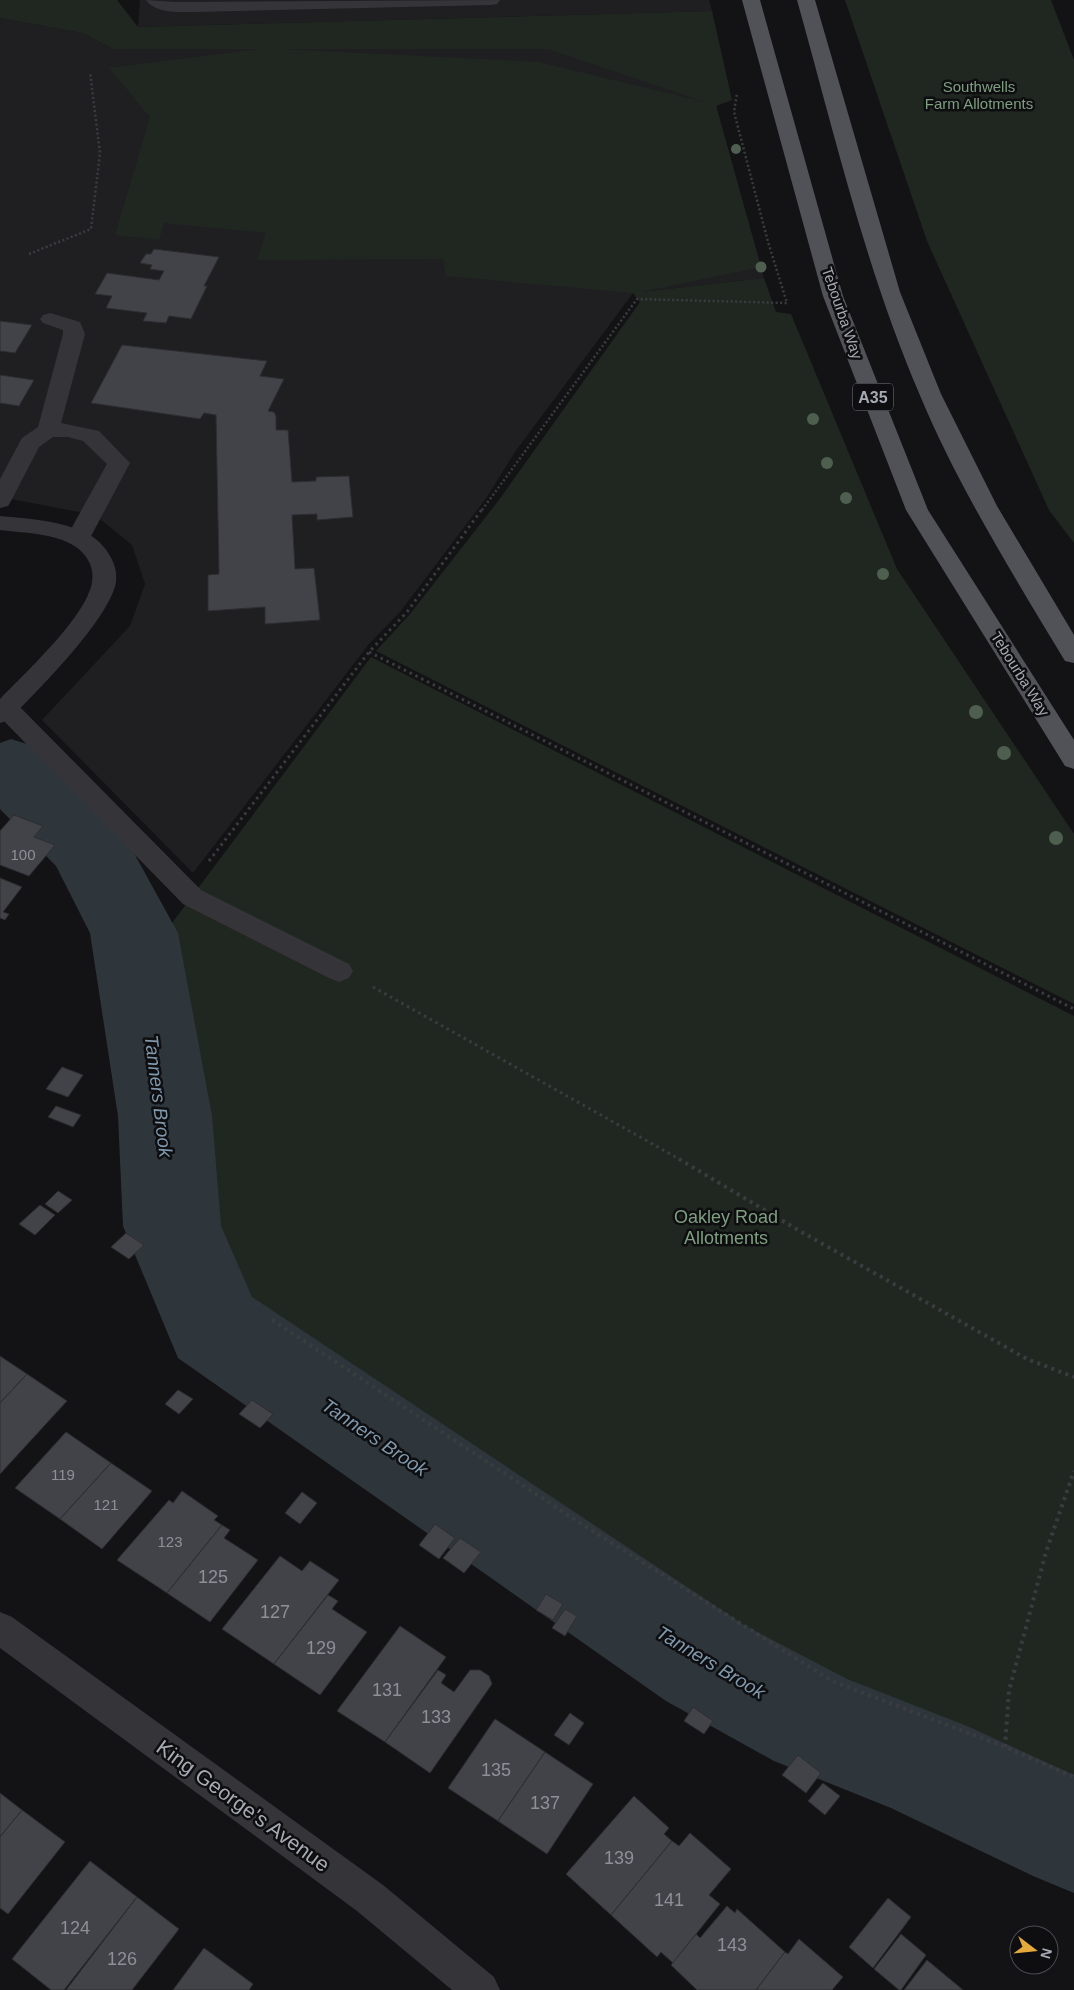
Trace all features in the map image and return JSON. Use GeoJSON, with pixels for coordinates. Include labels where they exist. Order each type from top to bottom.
{"type":"FeatureCollection","features":[{"type":"Feature","properties":{"kind":"main road","name":"Tebourba Way"},"geometry":{"type":"LineString","coordinates":[[751,0],[833,296],[917,510],[1074,760]]}},
{"type":"Feature","properties":{"kind":"main road"},"geometry":{"type":"LineString","coordinates":[[806,0],[890,292],[930,394],[986,506],[1074,655]]}},
{"type":"Feature","properties":{"kind":"street"},"geometry":{"type":"LineString","coordinates":[[156,0],[174,7],[196,7],[491,0]]}},
{"type":"Feature","properties":{"kind":"street"},"geometry":{"type":"LineString","coordinates":[[48,430],[74,334],[72,326],[50,319]]}},
{"type":"Feature","properties":{"kind":"street"},"geometry":{"type":"LineString","coordinates":[[0,501],[30,443],[48,430],[68,430],[91,436],[119,463],[78,538]]}},
{"type":"Feature","properties":{"kind":"street"},"geometry":{"type":"LineString","coordinates":[[0,523],[50,530],[78,538],[93,548],[100,562],[104,583],[92,611],[3,711],[186,891],[209,906],[339,971]]}},
{"type":"Feature","properties":{"kind":"street","name":"King George's Avenue"},"geometry":{"type":"LineString","coordinates":[[0,1628],[370,1898],[481,1990]]}},
{"type":"Feature","properties":{"kind":"path"},"geometry":{"type":"LineString","coordinates":[[28,254],[91,229],[100,153],[90,72]]}},
{"type":"Feature","properties":{"kind":"path"},"geometry":{"type":"LineString","coordinates":[[186,891],[369,652],[407,612],[637,299],[787,303],[768,242],[734,112]]}},
{"type":"Feature","properties":{"kind":"path"},"geometry":{"type":"LineString","coordinates":[[369,652],[1074,1009]]}},
{"type":"Feature","properties":{"kind":"path"},"geometry":{"type":"LineString","coordinates":[[339,971],[400,1001],[692,1166],[798,1230],[1027,1359],[1074,1377]]}},
{"type":"Feature","properties":{"kind":"path"},"geometry":{"type":"LineString","coordinates":[[272,1320],[576,1521],[832,1681],[1005,1747],[1074,1777]]}},
{"type":"Feature","properties":{"kind":"path"},"geometry":{"type":"LineString","coordinates":[[1005,1747],[1009,1691],[1046,1552],[1074,1471]]}},
{"type":"Feature","properties":{"kind":"shaded area"},"geometry":{"type":"Polygon","coordinates":[[[140,0],[709,0],[712,11],[138,27],[140,0]]]}},
{"type":"Feature","properties":{"kind":"shaded area"},"geometry":{"type":"Polygon","coordinates":[[[0,18],[82,33],[113,49],[547,49],[716,105],[764,278],[633,293],[515,452],[487,497],[400,612],[369,644],[193,873],[42,720],[130,626],[145,584],[132,545],[95,515],[0,497],[0,18]]]}},
{"type":"Feature","properties":{"kind":"green space"},"geometry":{"type":"Polygon","coordinates":[[[0,0],[117,0],[138,27],[712,11],[732,100],[716,106],[761,267],[641,292],[764,278],[776,312],[791,314],[897,569],[1074,834],[1074,1004],[376,651],[410,614],[499,500],[640,302],[633,293],[446,276],[443,259],[257,260],[266,233],[164,223],[159,240],[115,235],[150,117],[109,68],[259,49],[113,49],[82,33],[0,18],[0,0]],[[280,49],[539,62],[708,103],[547,49],[280,49]]]}},
{"type":"Feature","properties":{"kind":"green space","name":"Southwells Farm Allotments"},"geometry":{"type":"Polygon","coordinates":[[[845,0],[1051,0],[1074,60],[1074,543],[1049,510],[927,241],[845,0]]]}},
{"type":"Feature","properties":{"kind":"green space","name":"Oakley Road Allotments"},"geometry":{"type":"Polygon","coordinates":[[[371,657],[1074,1016],[1074,1803],[822,1699],[484,1484],[247,1325],[217,1219],[200,1118],[157,943],[371,657]]]}},
{"type":"Feature","properties":{"kind":"building"},"geometry":{"type":"Polygon","coordinates":[[[154,249],[219,257],[204,286],[207,286],[191,319],[169,316],[166,323],[143,321],[147,313],[106,308],[112,296],[95,294],[107,273],[159,280],[164,271],[150,269],[152,265],[140,263],[146,254],[151,254],[154,249]]]}},
{"type":"Feature","properties":{"kind":"building"},"geometry":{"type":"Polygon","coordinates":[[[0,321],[32,325],[15,353],[0,351],[0,321]]]}},
{"type":"Feature","properties":{"kind":"building"},"geometry":{"type":"Polygon","coordinates":[[[122,345],[267,361],[260,376],[284,379],[268,411],[274,412],[276,416],[276,430],[288,430],[292,482],[316,481],[316,477],[349,476],[353,517],[317,520],[317,514],[292,515],[295,569],[314,568],[320,620],[265,624],[265,607],[208,611],[208,575],[219,574],[216,415],[204,413],[200,419],[91,403],[122,345]]]}},
{"type":"Feature","properties":{"kind":"building"},"geometry":{"type":"Polygon","coordinates":[[[0,375],[34,380],[19,406],[0,403],[0,375]]]}},
{"type":"Feature","properties":{"kind":"building"},"geometry":{"type":"Polygon","coordinates":[[[14,815],[43,826],[34,837],[55,845],[29,876],[0,865],[0,831],[14,815]]]}},
{"type":"Feature","properties":{"kind":"building"},"geometry":{"type":"Polygon","coordinates":[[[0,878],[22,887],[3,912],[9,914],[5,920],[0,918],[0,878]]]}},
{"type":"Feature","properties":{"kind":"building"},"geometry":{"type":"Polygon","coordinates":[[[62,1067],[83,1075],[68,1097],[46,1089],[62,1067]]]}},
{"type":"Feature","properties":{"kind":"building"},"geometry":{"type":"Polygon","coordinates":[[[56,1106],[81,1115],[73,1127],[48,1117],[56,1106]]]}},
{"type":"Feature","properties":{"kind":"building"},"geometry":{"type":"Polygon","coordinates":[[[58,1191],[72,1200],[58,1213],[45,1204],[58,1191]]]}},
{"type":"Feature","properties":{"kind":"building"},"geometry":{"type":"Polygon","coordinates":[[[40,1205],[55,1215],[35,1235],[19,1224],[40,1205]]]}},
{"type":"Feature","properties":{"kind":"building"},"geometry":{"type":"Polygon","coordinates":[[[126,1233],[144,1245],[129,1259],[111,1247],[126,1233]]]}},
{"type":"Feature","properties":{"kind":"building"},"geometry":{"type":"Polygon","coordinates":[[[0,1356],[27,1374],[0,1403],[0,1356]]]}},
{"type":"Feature","properties":{"kind":"building"},"geometry":{"type":"Polygon","coordinates":[[[27,1374],[67,1401],[0,1474],[0,1403],[27,1374]]]}},
{"type":"Feature","properties":{"kind":"building"},"geometry":{"type":"Polygon","coordinates":[[[178,1390],[193,1399],[179,1414],[165,1404],[178,1390]]]}},
{"type":"Feature","properties":{"kind":"building"},"geometry":{"type":"Polygon","coordinates":[[[252,1400],[273,1414],[260,1428],[239,1414],[252,1400]]]}},
{"type":"Feature","properties":{"kind":"building"},"geometry":{"type":"Polygon","coordinates":[[[66,1432],[111,1463],[60,1519],[15,1488],[66,1432]]]}},
{"type":"Feature","properties":{"kind":"building"},"geometry":{"type":"Polygon","coordinates":[[[111,1463],[152,1491],[102,1549],[60,1519],[111,1463]]]}},
{"type":"Feature","properties":{"kind":"building"},"geometry":{"type":"Polygon","coordinates":[[[182,1491],[218,1516],[214,1520],[222,1525],[167,1593],[117,1560],[169,1500],[173,1503],[182,1491]]]}},
{"type":"Feature","properties":{"kind":"building"},"geometry":{"type":"Polygon","coordinates":[[[302,1492],[317,1503],[300,1524],[285,1513],[302,1492]]]}},
{"type":"Feature","properties":{"kind":"building"},"geometry":{"type":"Polygon","coordinates":[[[435,1524],[455,1538],[439,1559],[419,1545],[435,1524]]]}},
{"type":"Feature","properties":{"kind":"building"},"geometry":{"type":"Polygon","coordinates":[[[222,1525],[230,1530],[224,1538],[258,1560],[210,1622],[167,1593],[222,1525]]]}},
{"type":"Feature","properties":{"kind":"building"},"geometry":{"type":"Polygon","coordinates":[[[460,1538],[481,1552],[464,1573],[443,1558],[460,1538]]]}},
{"type":"Feature","properties":{"kind":"building"},"geometry":{"type":"Polygon","coordinates":[[[280,1556],[302,1571],[310,1561],[339,1580],[274,1664],[222,1629],[280,1556]]]}},
{"type":"Feature","properties":{"kind":"building"},"geometry":{"type":"Polygon","coordinates":[[[546,1594],[563,1604],[553,1620],[536,1610],[546,1594]]]}},
{"type":"Feature","properties":{"kind":"building"},"geometry":{"type":"Polygon","coordinates":[[[328,1595],[338,1601],[332,1609],[367,1632],[320,1695],[274,1664],[328,1595]]]}},
{"type":"Feature","properties":{"kind":"building"},"geometry":{"type":"Polygon","coordinates":[[[565,1609],[577,1616],[565,1636],[552,1628],[565,1609]]]}},
{"type":"Feature","properties":{"kind":"building"},"geometry":{"type":"Polygon","coordinates":[[[400,1626],[446,1657],[385,1742],[337,1711],[400,1626]]]}},
{"type":"Feature","properties":{"kind":"building"},"geometry":{"type":"Polygon","coordinates":[[[438,1670],[446,1675],[441,1683],[454,1692],[470,1670],[480,1670],[489,1676],[492,1684],[430,1773],[385,1742],[438,1670]]]}},
{"type":"Feature","properties":{"kind":"building"},"geometry":{"type":"Polygon","coordinates":[[[693,1707],[713,1721],[704,1734],[684,1721],[693,1707]]]}},
{"type":"Feature","properties":{"kind":"building"},"geometry":{"type":"Polygon","coordinates":[[[570,1713],[584,1723],[569,1745],[554,1735],[570,1713]]]}},
{"type":"Feature","properties":{"kind":"building"},"geometry":{"type":"Polygon","coordinates":[[[495,1719],[545,1752],[498,1821],[448,1788],[495,1719]]]}},
{"type":"Feature","properties":{"kind":"building"},"geometry":{"type":"Polygon","coordinates":[[[545,1752],[593,1784],[547,1854],[498,1821],[545,1752]]]}},
{"type":"Feature","properties":{"kind":"building"},"geometry":{"type":"Polygon","coordinates":[[[798,1755],[821,1773],[806,1793],[782,1775],[798,1755]]]}},
{"type":"Feature","properties":{"kind":"building"},"geometry":{"type":"Polygon","coordinates":[[[823,1783],[840,1796],[825,1815],[808,1801],[823,1783]]]}},
{"type":"Feature","properties":{"kind":"building"},"geometry":{"type":"Polygon","coordinates":[[[0,1793],[22,1810],[0,1837],[0,1793]]]}},
{"type":"Feature","properties":{"kind":"building"},"geometry":{"type":"Polygon","coordinates":[[[634,1796],[669,1828],[664,1834],[672,1841],[611,1915],[566,1874],[634,1796]]]}},
{"type":"Feature","properties":{"kind":"building"},"geometry":{"type":"Polygon","coordinates":[[[22,1810],[65,1842],[8,1914],[0,1908],[0,1837],[22,1810]]]}},
{"type":"Feature","properties":{"kind":"building"},"geometry":{"type":"Polygon","coordinates":[[[690,1833],[731,1869],[709,1895],[720,1904],[673,1963],[661,1952],[657,1957],[611,1915],[672,1841],[679,1846],[690,1833]]]}},
{"type":"Feature","properties":{"kind":"building"},"geometry":{"type":"Polygon","coordinates":[[[90,1861],[137,1897],[64,1990],[51,1990],[12,1959],[90,1861]]]}},
{"type":"Feature","properties":{"kind":"building"},"geometry":{"type":"Polygon","coordinates":[[[137,1897],[179,1929],[132,1990],[66,1990],[137,1897]]]}},
{"type":"Feature","properties":{"kind":"building"},"geometry":{"type":"Polygon","coordinates":[[[888,1898],[911,1917],[873,1968],[849,1947],[888,1898]]]}},
{"type":"Feature","properties":{"kind":"building"},"geometry":{"type":"Polygon","coordinates":[[[727,1906],[735,1913],[737,1909],[785,1952],[756,1990],[697,1990],[671,1965],[696,1934],[700,1938],[727,1906]]]}},
{"type":"Feature","properties":{"kind":"building"},"geometry":{"type":"Polygon","coordinates":[[[901,1934],[926,1955],[901,1990],[899,1990],[874,1969],[901,1934]]]}},
{"type":"Feature","properties":{"kind":"building"},"geometry":{"type":"Polygon","coordinates":[[[799,1939],[843,1977],[832,1990],[756,1990],[785,1952],[788,1954],[799,1939]]]}},
{"type":"Feature","properties":{"kind":"building"},"geometry":{"type":"Polygon","coordinates":[[[204,1948],[253,1984],[249,1990],[173,1990],[204,1948]]]}},
{"type":"Feature","properties":{"kind":"building"},"geometry":{"type":"Polygon","coordinates":[[[927,1960],[963,1990],[904,1990],[927,1960]]]}},
{"type":"Feature","properties":{"kind":"waterway","name":"Tanners Brook"},"geometry":{"type":"LineString","coordinates":[[11,769],[88,846],[134,933],[165,1116],[172,1226],[214,1327],[705,1663],[814,1722],[927,1766],[1074,1835]]}}]}
